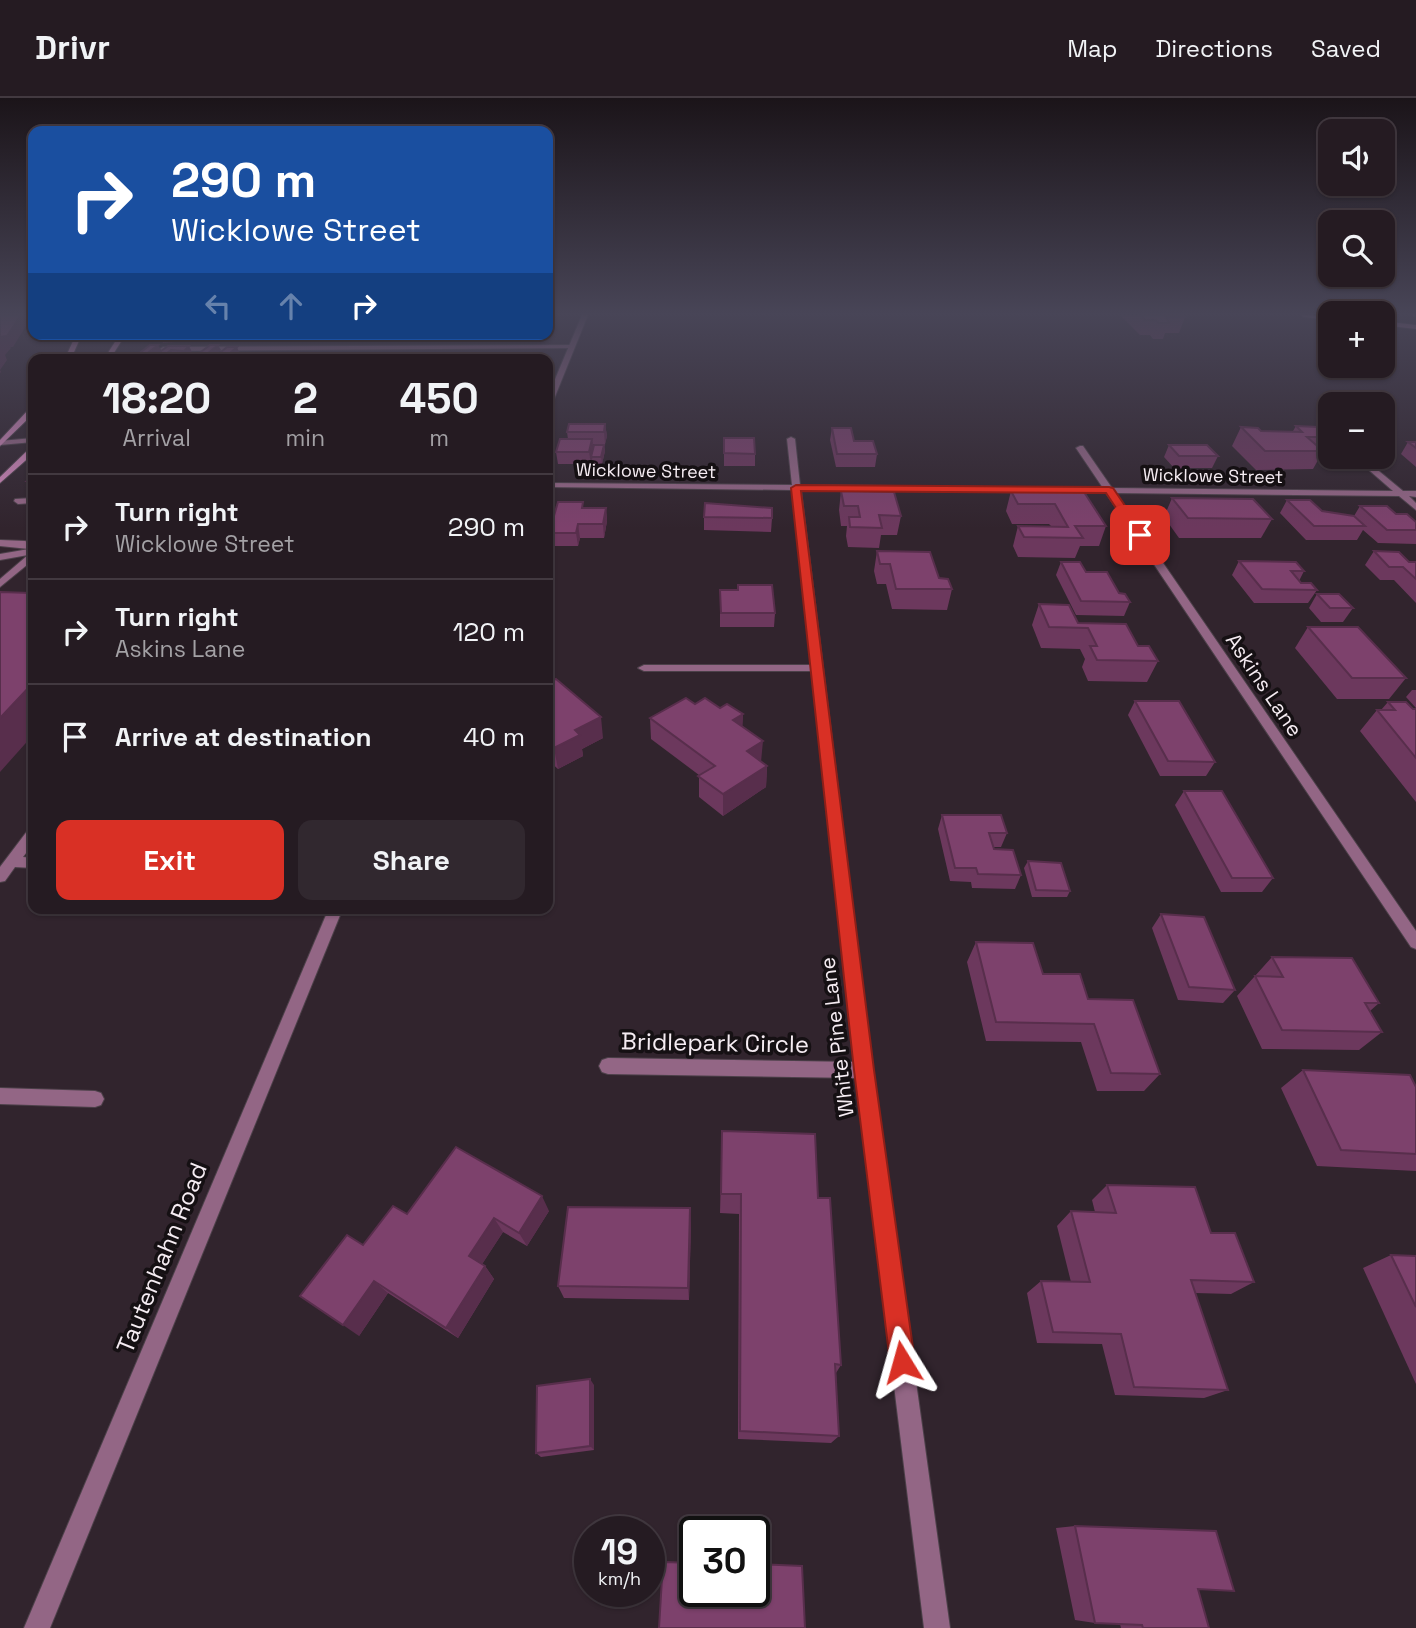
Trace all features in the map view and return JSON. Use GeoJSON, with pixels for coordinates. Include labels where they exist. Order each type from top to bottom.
{"type":"FeatureCollection","features":[{"type":"Feature","properties":{"kind":"main road"},"geometry":{"type":"LineString","coordinates":[[0,444],[28,415]]}},
{"type":"Feature","properties":{"kind":"main road"},"geometry":{"type":"LineString","coordinates":[[0,481],[28,455]]}},
{"type":"Feature","properties":{"kind":"street","name":"White Pine Lane"},"geometry":{"type":"LineString","coordinates":[[792,439],[864,1070],[937,1628]]}},
{"type":"Feature","properties":{"kind":"street"},"geometry":{"type":"LineString","coordinates":[[0,444],[28,440]]}},
{"type":"Feature","properties":{"kind":"street","name":"Askins Lane"},"geometry":{"type":"LineString","coordinates":[[1080,448],[1416,943]]}},
{"type":"Feature","properties":{"kind":"street"},"geometry":{"type":"LineString","coordinates":[[1372,469],[1416,507]]}},
{"type":"Feature","properties":{"kind":"street","name":"Wicklowe Street"},"geometry":{"type":"LineString","coordinates":[[553,485],[1416,494]]}},
{"type":"Feature","properties":{"kind":"street"},"geometry":{"type":"LineString","coordinates":[[18,501],[28,501]]}},
{"type":"Feature","properties":{"kind":"street"},"geometry":{"type":"LineString","coordinates":[[0,543],[25,544],[28,547]]}},
{"type":"Feature","properties":{"kind":"street"},"geometry":{"type":"LineString","coordinates":[[0,557],[28,552]]}},
{"type":"Feature","properties":{"kind":"street"},"geometry":{"type":"LineString","coordinates":[[0,584],[28,556]]}},
{"type":"Feature","properties":{"kind":"street"},"geometry":{"type":"LineString","coordinates":[[644,668],[817,668]]}},
{"type":"Feature","properties":{"kind":"street"},"geometry":{"type":"LineString","coordinates":[[0,877],[28,840]]}},
{"type":"Feature","properties":{"kind":"street"},"geometry":{"type":"LineString","coordinates":[[11,862],[28,863]]}},
{"type":"Feature","properties":{"kind":"street","name":"Tautenhahn Road"},"geometry":{"type":"LineString","coordinates":[[37,1628],[334,914]]}},
{"type":"Feature","properties":{"kind":"street","name":"Bridlepark Circle"},"geometry":{"type":"LineString","coordinates":[[608,1066],[864,1070]]}},
{"type":"Feature","properties":{"kind":"street"},"geometry":{"type":"LineString","coordinates":[[0,1096],[94,1100]]}},
{"type":"Feature","properties":{"kind":"building"},"geometry":{"type":"Polygon","coordinates":[[[569,424],[605,424],[604,432],[567,432],[569,424]]]}},
{"type":"Feature","properties":{"kind":"building"},"geometry":{"type":"Polygon","coordinates":[[[1296,426],[1318,427],[1318,437],[1307,437],[1318,447],[1318,451],[1265,451],[1241,427],[1258,428],[1261,431],[1302,432],[1296,426]]]}},
{"type":"Feature","properties":{"kind":"building"},"geometry":{"type":"Polygon","coordinates":[[[832,428],[851,428],[854,441],[873,441],[877,454],[837,454],[832,428]]]}},
{"type":"Feature","properties":{"kind":"building"},"geometry":{"type":"Polygon","coordinates":[[[724,438],[754,438],[755,454],[724,453],[724,438]]]}},
{"type":"Feature","properties":{"kind":"building"},"geometry":{"type":"Polygon","coordinates":[[[560,439],[592,439],[589,452],[556,452],[560,439]]]}},
{"type":"Feature","properties":{"kind":"building"},"geometry":{"type":"Polygon","coordinates":[[[594,445],[604,445],[601,457],[591,457],[594,445]]]}},
{"type":"Feature","properties":{"kind":"building"},"geometry":{"type":"Polygon","coordinates":[[[1169,445],[1207,445],[1218,456],[1179,456],[1169,445]]]}},
{"type":"Feature","properties":{"kind":"building"},"geometry":{"type":"Polygon","coordinates":[[[841,491],[894,492],[901,516],[879,515],[882,528],[850,527],[849,517],[860,517],[858,506],[844,506],[841,491]]]}},
{"type":"Feature","properties":{"kind":"building"},"geometry":{"type":"Polygon","coordinates":[[[1011,491],[1084,492],[1106,526],[1075,526],[1083,538],[1024,537],[1018,526],[1068,527],[1055,504],[1018,504],[1011,491]]]}},
{"type":"Feature","properties":{"kind":"building"},"geometry":{"type":"Polygon","coordinates":[[[1172,498],[1253,499],[1272,519],[1188,518],[1172,498]]]}},
{"type":"Feature","properties":{"kind":"building"},"geometry":{"type":"Polygon","coordinates":[[[1287,500],[1310,500],[1322,511],[1354,516],[1365,526],[1314,526],[1287,500]]]}},
{"type":"Feature","properties":{"kind":"building"},"geometry":{"type":"Polygon","coordinates":[[[558,502],[583,502],[582,508],[606,508],[603,524],[578,524],[576,533],[553,533],[553,519],[558,502]]]}},
{"type":"Feature","properties":{"kind":"building"},"geometry":{"type":"Polygon","coordinates":[[[705,503],[772,508],[772,518],[704,517],[705,503]]]}},
{"type":"Feature","properties":{"kind":"building"},"geometry":{"type":"Polygon","coordinates":[[[1360,506],[1387,506],[1396,514],[1407,514],[1416,522],[1416,530],[1387,530],[1360,506]]]}},
{"type":"Feature","properties":{"kind":"building"},"geometry":{"type":"Polygon","coordinates":[[[877,551],[930,552],[939,578],[948,579],[952,589],[896,589],[890,564],[880,564],[877,551]]]}},
{"type":"Feature","properties":{"kind":"building"},"geometry":{"type":"Polygon","coordinates":[[[1374,551],[1399,552],[1409,562],[1416,562],[1416,579],[1403,567],[1389,567],[1374,551]]]}},
{"type":"Feature","properties":{"kind":"building"},"geometry":{"type":"Polygon","coordinates":[[[1239,561],[1296,562],[1304,571],[1291,571],[1301,583],[1311,583],[1317,590],[1262,589],[1239,561]]]}},
{"type":"Feature","properties":{"kind":"building"},"geometry":{"type":"Polygon","coordinates":[[[1061,562],[1080,562],[1086,572],[1107,572],[1119,593],[1125,594],[1130,602],[1081,601],[1061,562]]]}},
{"type":"Feature","properties":{"kind":"building"},"geometry":{"type":"Polygon","coordinates":[[[738,585],[772,585],[775,613],[721,613],[720,590],[738,590],[738,585]]]}},
{"type":"Feature","properties":{"kind":"building"},"geometry":{"type":"Polygon","coordinates":[[[0,592],[28,593],[28,688],[0,718],[0,592]]]}},
{"type":"Feature","properties":{"kind":"building"},"geometry":{"type":"Polygon","coordinates":[[[1317,594],[1339,594],[1353,608],[1330,608],[1317,594]]]}},
{"type":"Feature","properties":{"kind":"building"},"geometry":{"type":"Polygon","coordinates":[[[1039,604],[1069,605],[1078,623],[1126,624],[1138,646],[1149,646],[1158,661],[1097,660],[1090,646],[1097,646],[1088,628],[1049,627],[1039,604]]]}},
{"type":"Feature","properties":{"kind":"building"},"geometry":{"type":"Polygon","coordinates":[[[1308,627],[1358,627],[1406,678],[1352,678],[1308,627]]]}},
{"type":"Feature","properties":{"kind":"building"},"geometry":{"type":"Polygon","coordinates":[[[556,679],[601,717],[575,730],[580,735],[554,748],[553,747],[553,680],[556,679]]]}},
{"type":"Feature","properties":{"kind":"building"},"geometry":{"type":"Polygon","coordinates":[[[686,698],[695,704],[705,698],[720,708],[727,704],[743,714],[733,720],[763,741],[747,751],[767,766],[723,794],[698,776],[715,766],[650,718],[686,698]]]}},
{"type":"Feature","properties":{"kind":"building"},"geometry":{"type":"Polygon","coordinates":[[[1135,701],[1179,701],[1215,762],[1168,761],[1135,701]]]}},
{"type":"Feature","properties":{"kind":"building"},"geometry":{"type":"Polygon","coordinates":[[[1388,702],[1406,702],[1416,709],[1416,758],[1377,710],[1395,710],[1388,702]]]}},
{"type":"Feature","properties":{"kind":"building"},"geometry":{"type":"Polygon","coordinates":[[[1184,791],[1222,791],[1273,878],[1232,878],[1184,791]]]}},
{"type":"Feature","properties":{"kind":"building"},"geometry":{"type":"Polygon","coordinates":[[[942,815],[1001,815],[1007,833],[989,833],[994,849],[1013,850],[1021,875],[978,874],[976,868],[955,868],[942,815]]]}},
{"type":"Feature","properties":{"kind":"building"},"geometry":{"type":"Polygon","coordinates":[[[1028,861],[1061,863],[1070,891],[1036,890],[1028,861]]]}},
{"type":"Feature","properties":{"kind":"building"},"geometry":{"type":"Polygon","coordinates":[[[1161,914],[1204,917],[1235,990],[1189,987],[1161,914]]]}},
{"type":"Feature","properties":{"kind":"building"},"geometry":{"type":"Polygon","coordinates":[[[976,942],[1033,943],[1043,974],[1080,974],[1088,999],[1133,1000],[1160,1074],[1111,1073],[1094,1024],[996,1022],[976,942]]]}},
{"type":"Feature","properties":{"kind":"building"},"geometry":{"type":"Polygon","coordinates":[[[1272,957],[1352,958],[1379,1003],[1365,1003],[1382,1032],[1282,1030],[1255,976],[1283,977],[1272,957]]]}},
{"type":"Feature","properties":{"kind":"building"},"geometry":{"type":"Polygon","coordinates":[[[1303,1070],[1410,1075],[1416,1087],[1416,1154],[1341,1150],[1303,1070]]]}},
{"type":"Feature","properties":{"kind":"building"},"geometry":{"type":"Polygon","coordinates":[[[722,1131],[815,1134],[818,1198],[830,1198],[841,1365],[835,1364],[839,1436],[740,1431],[741,1194],[721,1194],[722,1131]]]}},
{"type":"Feature","properties":{"kind":"building"},"geometry":{"type":"Polygon","coordinates":[[[456,1147],[542,1196],[519,1233],[494,1218],[469,1256],[485,1266],[446,1328],[374,1281],[343,1325],[300,1296],[347,1235],[363,1245],[393,1206],[407,1214],[456,1147]]]}},
{"type":"Feature","properties":{"kind":"building"},"geometry":{"type":"Polygon","coordinates":[[[1107,1185],[1195,1187],[1211,1233],[1235,1233],[1254,1282],[1191,1280],[1228,1390],[1134,1387],[1121,1334],[1053,1332],[1041,1281],[1090,1282],[1071,1211],[1116,1213],[1107,1185]]]}},
{"type":"Feature","properties":{"kind":"building"},"geometry":{"type":"Polygon","coordinates":[[[568,1207],[690,1208],[688,1288],[558,1286],[568,1207]]]}},
{"type":"Feature","properties":{"kind":"building"},"geometry":{"type":"Polygon","coordinates":[[[1391,1255],[1416,1256],[1416,1307],[1391,1255]]]}},
{"type":"Feature","properties":{"kind":"building"},"geometry":{"type":"Polygon","coordinates":[[[590,1379],[590,1446],[536,1453],[537,1386],[590,1379]]]}},
{"type":"Feature","properties":{"kind":"building"},"geometry":{"type":"Polygon","coordinates":[[[1075,1526],[1216,1531],[1234,1591],[1198,1589],[1209,1628],[1143,1628],[1142,1625],[1095,1623],[1075,1526]]]}},
{"type":"Feature","properties":{"kind":"building"},"geometry":{"type":"Polygon","coordinates":[[[665,1562],[679,1562],[679,1607],[770,1607],[770,1565],[802,1566],[805,1628],[659,1628],[660,1607],[665,1607],[665,1562]]]}},
{"type":"Feature","properties":{"kind":"route"},"geometry":{"type":"LineString","coordinates":[[902,1362],[864,1070],[796,488],[1109,490],[1140,535]]}}]}
